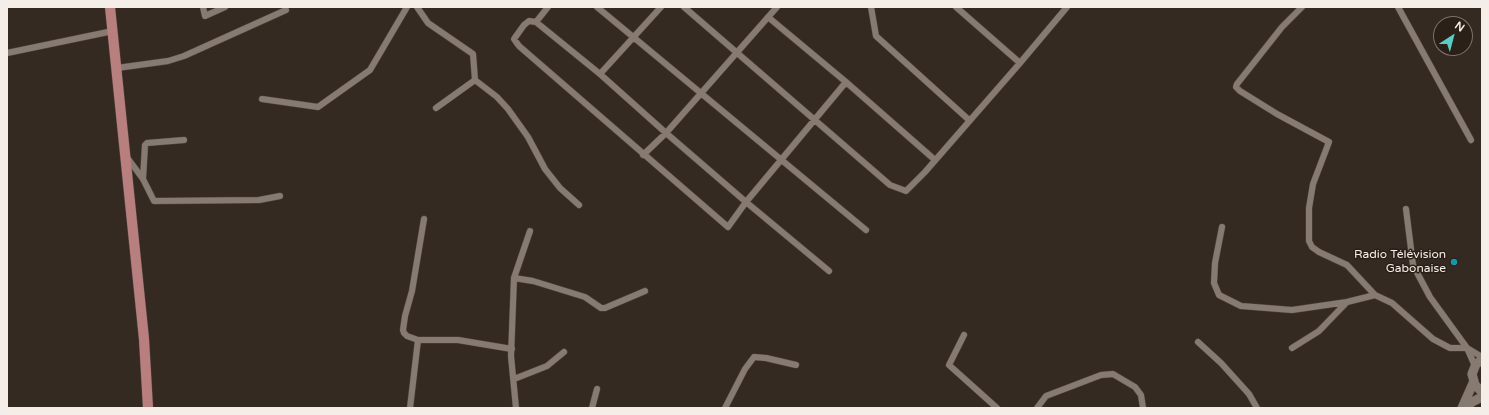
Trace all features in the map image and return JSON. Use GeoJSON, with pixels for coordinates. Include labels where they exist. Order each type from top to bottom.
{"type":"FeatureCollection","features":[{"type":"Feature","properties":{"kind":"main road"},"geometry":{"type":"LineString","coordinates":[[110,7],[144,339],[148,408]]}},
{"type":"Feature","properties":{"kind":"street"},"geometry":{"type":"LineString","coordinates":[[203,7],[205,16],[225,7]]}},
{"type":"Feature","properties":{"kind":"street"},"geometry":{"type":"LineString","coordinates":[[262,99],[318,107],[370,70],[407,7]]}},
{"type":"Feature","properties":{"kind":"street"},"geometry":{"type":"LineString","coordinates":[[417,7],[428,23],[473,54],[475,80],[497,97],[508,109],[528,137],[545,169],[560,188],[579,205]]}},
{"type":"Feature","properties":{"kind":"street"},"geometry":{"type":"LineString","coordinates":[[536,22],[548,7]]}},
{"type":"Feature","properties":{"kind":"street"},"geometry":{"type":"LineString","coordinates":[[597,7],[634,36],[866,230]]}},
{"type":"Feature","properties":{"kind":"street"},"geometry":{"type":"LineString","coordinates":[[600,74],[661,7]]}},
{"type":"Feature","properties":{"kind":"street"},"geometry":{"type":"LineString","coordinates":[[684,7],[890,185],[906,191],[1020,63],[1066,7]]}},
{"type":"Feature","properties":{"kind":"street"},"geometry":{"type":"LineString","coordinates":[[644,155],[666,133],[776,7]]}},
{"type":"Feature","properties":{"kind":"street"},"geometry":{"type":"LineString","coordinates":[[871,7],[876,36],[969,120]]}},
{"type":"Feature","properties":{"kind":"street"},"geometry":{"type":"LineString","coordinates":[[956,7],[1020,63]]}},
{"type":"Feature","properties":{"kind":"street"},"geometry":{"type":"LineString","coordinates":[[1302,7],[1282,27],[1236,87],[1277,114],[1330,142],[1313,184],[1309,208],[1308,241],[1312,247],[1319,252],[1347,265],[1375,295],[1392,303],[1437,341],[1457,349],[1468,348]]}},
{"type":"Feature","properties":{"kind":"street"},"geometry":{"type":"LineString","coordinates":[[1398,7],[1471,140]]}},
{"type":"Feature","properties":{"kind":"street"},"geometry":{"type":"LineString","coordinates":[[117,68],[168,61],[184,56],[286,10]]}},
{"type":"Feature","properties":{"kind":"street"},"geometry":{"type":"LineString","coordinates":[[768,17],[846,82],[935,160]]}},
{"type":"Feature","properties":{"kind":"street"},"geometry":{"type":"LineString","coordinates":[[829,271],[746,202],[600,74],[536,22],[529,21],[516,34],[514,39],[519,46],[728,227],[746,202],[846,82]]}},
{"type":"Feature","properties":{"kind":"street"},"geometry":{"type":"LineString","coordinates":[[7,53],[113,31]]}},
{"type":"Feature","properties":{"kind":"street"},"geometry":{"type":"LineString","coordinates":[[436,108],[475,80]]}},
{"type":"Feature","properties":{"kind":"street"},"geometry":{"type":"LineString","coordinates":[[143,179],[145,145],[147,143],[184,140]]}},
{"type":"Feature","properties":{"kind":"street"},"geometry":{"type":"LineString","coordinates":[[125,155],[143,179],[154,201],[259,200],[280,196]]}},
{"type":"Feature","properties":{"kind":"street"},"geometry":{"type":"LineString","coordinates":[[1406,209],[1413,265],[1430,297],[1468,348],[1480,361]]}},
{"type":"Feature","properties":{"kind":"street"},"geometry":{"type":"LineString","coordinates":[[424,219],[412,291],[403,330],[407,336],[418,340],[458,340],[512,350]]}},
{"type":"Feature","properties":{"kind":"street"},"geometry":{"type":"LineString","coordinates":[[1222,227],[1214,283],[1219,295],[1241,306],[1292,310],[1347,302],[1375,295]]}},
{"type":"Feature","properties":{"kind":"street"},"geometry":{"type":"LineString","coordinates":[[516,408],[512,350],[514,278],[530,231]]}},
{"type":"Feature","properties":{"kind":"street"},"geometry":{"type":"LineString","coordinates":[[514,278],[533,281],[585,297],[601,308],[605,308],[645,291]]}},
{"type":"Feature","properties":{"kind":"street"},"geometry":{"type":"LineString","coordinates":[[1292,348],[1319,331],[1347,302]]}},
{"type":"Feature","properties":{"kind":"street"},"geometry":{"type":"LineString","coordinates":[[964,335],[949,365],[997,408]]}},
{"type":"Feature","properties":{"kind":"street"},"geometry":{"type":"LineString","coordinates":[[410,408],[418,340]]}},
{"type":"Feature","properties":{"kind":"street"},"geometry":{"type":"LineString","coordinates":[[1198,342],[1221,363],[1249,394],[1257,408]]}},
{"type":"Feature","properties":{"kind":"street"},"geometry":{"type":"LineString","coordinates":[[1468,348],[1480,361]]}},
{"type":"Feature","properties":{"kind":"street"},"geometry":{"type":"LineString","coordinates":[[514,379],[548,366],[564,352]]}},
{"type":"Feature","properties":{"kind":"street"},"geometry":{"type":"LineString","coordinates":[[725,408],[745,369],[754,357],[766,358],[796,365]]}},
{"type":"Feature","properties":{"kind":"street"},"geometry":{"type":"LineString","coordinates":[[1480,361],[1472,374],[1474,382],[1482,392]]}},
{"type":"Feature","properties":{"kind":"street"},"geometry":{"type":"LineString","coordinates":[[1037,408],[1046,396],[1101,374],[1113,374],[1135,387],[1141,396],[1143,408]]}},
{"type":"Feature","properties":{"kind":"street"},"geometry":{"type":"LineString","coordinates":[[1462,408],[1474,382]]}},
{"type":"Feature","properties":{"kind":"street"},"geometry":{"type":"LineString","coordinates":[[592,408],[597,389]]}},
{"type":"Feature","properties":{"kind":"street"},"geometry":{"type":"LineString","coordinates":[[1466,408],[1472,402],[1482,397]]}},
{"type":"Feature","properties":{"kind":"place","name":"Radio Télévision Gabonaise"},"geometry":{"type":"Point","coordinates":[1454,262]}}]}
